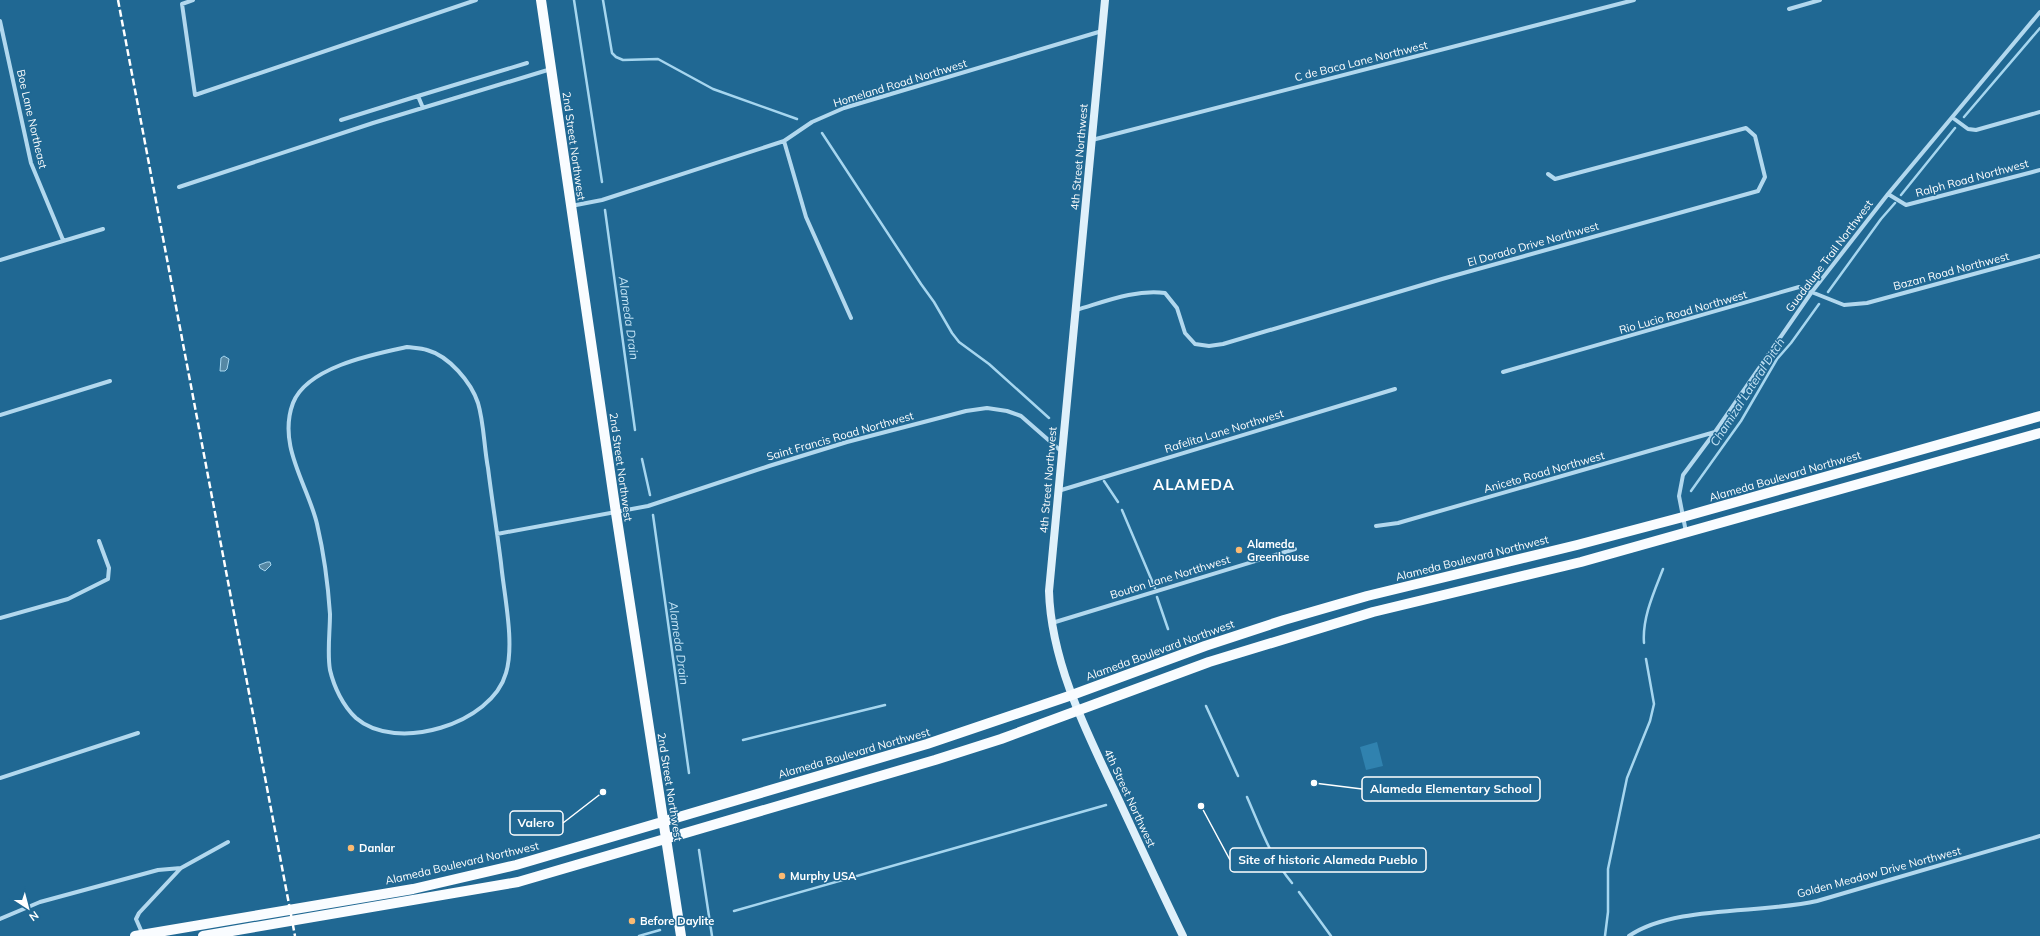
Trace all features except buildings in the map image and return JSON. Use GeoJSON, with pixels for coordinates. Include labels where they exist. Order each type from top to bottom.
{"type":"FeatureCollection","features":[{"type":"Feature","properties":{"kind":"main road","name":"2nd Street Northwest"},"geometry":{"type":"LineString","coordinates":[[541,0],[616,513],[681,936]]}},
{"type":"Feature","properties":{"kind":"main road","name":"4th Street Northwest"},"geometry":{"type":"LineString","coordinates":[[1105,0],[1061,451],[1049,591],[1051,623],[1078,711],[1183,936]]}},
{"type":"Feature","properties":{"kind":"main road","name":"Alameda Boulevard Northwest"},"geometry":{"type":"LineString","coordinates":[[292,916],[516,865],[927,744],[1072,695],[1205,646],[1324,608],[1683,517],[2040,416]]}},
{"type":"Feature","properties":{"kind":"main road"},"geometry":{"type":"LineString","coordinates":[[139,935],[292,916],[518,882],[666,840],[935,760],[1078,711],[1209,662],[1362,616],[1581,562],[2040,434]]}},
{"type":"Feature","properties":{"kind":"main road"},"geometry":{"type":"LineString","coordinates":[[203,936],[292,916]]}},
{"type":"Feature","properties":{"kind":"street"},"geometry":{"type":"LineString","coordinates":[[193,0],[182,4],[195,95],[476,0]]}},
{"type":"Feature","properties":{"kind":"street","name":"C de Baca Lane Northwest"},"geometry":{"type":"LineString","coordinates":[[1092,140],[1634,0]]}},
{"type":"Feature","properties":{"kind":"street"},"geometry":{"type":"LineString","coordinates":[[1789,9],[1820,0]]}},
{"type":"Feature","properties":{"kind":"street","name":"Guadalupe Trail Northwest"},"geometry":{"type":"LineString","coordinates":[[1686,533],[1679,496],[1683,475],[1715,432],[1810,293],[1888,194],[2040,12]]}},
{"type":"Feature","properties":{"kind":"street","name":"Boe Lane Northeast"},"geometry":{"type":"LineString","coordinates":[[0,21],[31,163],[63,240]]}},
{"type":"Feature","properties":{"kind":"street","name":"Homeland Road Northwest"},"geometry":{"type":"LineString","coordinates":[[571,206],[602,200],[784,140],[812,122],[844,108],[1102,31]]}},
{"type":"Feature","properties":{"kind":"street"},"geometry":{"type":"LineString","coordinates":[[341,120],[527,63]]}},
{"type":"Feature","properties":{"kind":"street"},"geometry":{"type":"LineString","coordinates":[[180,187],[423,108],[551,69]]}},
{"type":"Feature","properties":{"kind":"street"},"geometry":{"type":"LineString","coordinates":[[418,96],[423,108]]}},
{"type":"Feature","properties":{"kind":"street"},"geometry":{"type":"LineString","coordinates":[[1953,118],[1968,129],[1976,130],[2040,112]]}},
{"type":"Feature","properties":{"kind":"street","name":"El Dorado Drive Northwest"},"geometry":{"type":"LineString","coordinates":[[1075,310],[1125,296],[1153,291],[1165,293],[1177,308],[1185,333],[1195,344],[1209,346],[1223,344],[1442,279],[1758,191],[1765,177],[1754,136],[1746,128],[1555,179],[1548,174]]}},
{"type":"Feature","properties":{"kind":"street"},"geometry":{"type":"LineString","coordinates":[[784,140],[806,217],[850,318]]}},
{"type":"Feature","properties":{"kind":"street","name":"Ralph Road Northwest"},"geometry":{"type":"LineString","coordinates":[[1888,194],[1906,205],[2040,170]]}},
{"type":"Feature","properties":{"kind":"street"},"geometry":{"type":"LineString","coordinates":[[0,260],[103,229]]}},
{"type":"Feature","properties":{"kind":"street","name":"Bazan Road Northwest"},"geometry":{"type":"LineString","coordinates":[[1867,303],[2040,256]]}},
{"type":"Feature","properties":{"kind":"street","name":"Rio Lucio Road Northwest"},"geometry":{"type":"LineString","coordinates":[[1503,372],[1799,288],[1844,305],[1867,303]]}},
{"type":"Feature","properties":{"kind":"street"},"geometry":{"type":"LineString","coordinates":[[407,347],[429,350],[449,362],[468,382],[478,403],[497,534],[510,654],[506,676],[495,694],[478,710],[455,722],[418,733],[394,733],[375,728],[357,719],[337,692],[330,668],[329,597],[325,565],[316,522],[307,493],[294,461],[289,437],[294,401],[308,384],[327,372],[363,356],[407,347]]}},
{"type":"Feature","properties":{"kind":"street"},"geometry":{"type":"LineString","coordinates":[[0,415],[110,381]]}},
{"type":"Feature","properties":{"kind":"street","name":"Rafelita Lane Northwest"},"geometry":{"type":"LineString","coordinates":[[1058,491],[1395,389]]}},
{"type":"Feature","properties":{"kind":"street","name":"Saint Francis Road Northwest"},"geometry":{"type":"LineString","coordinates":[[497,534],[648,506],[847,442],[966,411],[987,408],[1007,410],[1021,416],[1061,451]]}},
{"type":"Feature","properties":{"kind":"street","name":"Aniceto Road Northwest"},"geometry":{"type":"LineString","coordinates":[[1376,526],[1398,523],[1715,432]]}},
{"type":"Feature","properties":{"kind":"street"},"geometry":{"type":"LineString","coordinates":[[0,618],[68,599],[108,579],[109,568],[99,540]]}},
{"type":"Feature","properties":{"kind":"street","name":"Bouton Lane Nortthwest"},"geometry":{"type":"LineString","coordinates":[[1051,623],[1295,549]]}},
{"type":"Feature","properties":{"kind":"street"},"geometry":{"type":"LineString","coordinates":[[0,778],[138,733]]}},
{"type":"Feature","properties":{"kind":"street","name":"Golden Meadow Drive Northwest"},"geometry":{"type":"LineString","coordinates":[[1628,936],[1644,926],[1686,916],[1802,904],[2040,836]]}},
{"type":"Feature","properties":{"kind":"street"},"geometry":{"type":"LineString","coordinates":[[139,935],[136,919],[139,913],[181,868],[228,842]]}},
{"type":"Feature","properties":{"kind":"street"},"geometry":{"type":"LineString","coordinates":[[0,919],[40,902],[158,870],[181,868]]}},
{"type":"Feature","properties":{"kind":"shaded area"},"geometry":{"type":"Polygon","coordinates":[[[224,356],[229,359],[227,369],[225,371],[220,371],[221,358],[224,356]]]}},
{"type":"Feature","properties":{"kind":"shaded area"},"geometry":{"type":"Polygon","coordinates":[[[270,562],[271,565],[265,571],[260,568],[259,565],[270,562]]]}},
{"type":"Feature","properties":{"kind":"shaded area"},"geometry":{"type":"Polygon","coordinates":[[[1377,742],[1383,766],[1366,770],[1360,747],[1377,742]]]}},
{"type":"Feature","properties":{"kind":"waterway","name":"Alameda Drain"},"geometry":{"type":"LineString","coordinates":[[574,0],[602,182]]}},
{"type":"Feature","properties":{"kind":"waterway"},"geometry":{"type":"LineString","coordinates":[[603,0],[612,53],[616,57],[623,60],[658,59],[713,89],[797,119]]}},
{"type":"Feature","properties":{"kind":"waterway","name":"Chamizal Lateral Ditch"},"geometry":{"type":"LineString","coordinates":[[1964,117],[2040,28]]}},
{"type":"Feature","properties":{"kind":"waterway","name":"Chamizal Lateral Ditch"},"geometry":{"type":"LineString","coordinates":[[1901,195],[1955,128]]}},
{"type":"Feature","properties":{"kind":"waterway"},"geometry":{"type":"LineString","coordinates":[[822,133],[959,342],[989,364],[1049,418]]}},
{"type":"Feature","properties":{"kind":"waterway","name":"Chamizal Lateral Ditch"},"geometry":{"type":"LineString","coordinates":[[1828,292],[1881,219],[1895,203]]}},
{"type":"Feature","properties":{"kind":"waterway","name":"Alameda Drain"},"geometry":{"type":"LineString","coordinates":[[605,210],[635,430]]}},
{"type":"Feature","properties":{"kind":"waterway","name":"Chamizal Lateral Ditch"},"geometry":{"type":"LineString","coordinates":[[1691,491],[1741,421],[1777,359],[1791,343],[1819,304]]}},
{"type":"Feature","properties":{"kind":"waterway"},"geometry":{"type":"LineString","coordinates":[[642,459],[650,495]]}},
{"type":"Feature","properties":{"kind":"waterway"},"geometry":{"type":"LineString","coordinates":[[1104,481],[1118,502]]}},
{"type":"Feature","properties":{"kind":"waterway"},"geometry":{"type":"LineString","coordinates":[[1122,510],[1155,588]]}},
{"type":"Feature","properties":{"kind":"waterway","name":"Alameda Drain"},"geometry":{"type":"LineString","coordinates":[[653,515],[689,773]]}},
{"type":"Feature","properties":{"kind":"waterway","name":"Chamizal Lateral Ditch"},"geometry":{"type":"LineString","coordinates":[[1644,643],[1647,615],[1663,569]]}},
{"type":"Feature","properties":{"kind":"waterway"},"geometry":{"type":"LineString","coordinates":[[1157,597],[1168,629]]}},
{"type":"Feature","properties":{"kind":"waterway","name":"Chamizal Lateral Ditch"},"geometry":{"type":"LineString","coordinates":[[1605,936],[1608,912],[1608,869],[1627,778],[1650,721],[1654,704],[1646,659]]}},
{"type":"Feature","properties":{"kind":"waterway"},"geometry":{"type":"LineString","coordinates":[[743,740],[885,705]]}},
{"type":"Feature","properties":{"kind":"waterway"},"geometry":{"type":"LineString","coordinates":[[1206,706],[1238,776]]}},
{"type":"Feature","properties":{"kind":"waterway"},"geometry":{"type":"LineString","coordinates":[[1247,797],[1272,852],[1284,873],[1292,883]]}},
{"type":"Feature","properties":{"kind":"waterway"},"geometry":{"type":"LineString","coordinates":[[734,911],[1106,805]]}},
{"type":"Feature","properties":{"kind":"waterway","name":"Alameda Drain"},"geometry":{"type":"LineString","coordinates":[[699,850],[712,936]]}},
{"type":"Feature","properties":{"kind":"waterway"},"geometry":{"type":"LineString","coordinates":[[1299,892],[1331,936]]}},
{"type":"Feature","properties":{"kind":"waterway"},"geometry":{"type":"LineString","coordinates":[[639,936],[660,930]]}},
{"type":"Feature","properties":{"kind":"railway"},"geometry":{"type":"LineString","coordinates":[[118,0],[295,936]]}},
{"type":"Feature","properties":{"kind":"place","name":"Alameda Greenhouse"},"geometry":{"type":"Point","coordinates":[1239,550]}},
{"type":"Feature","properties":{"kind":"place","name":"Alameda Elementary School"},"geometry":{"type":"Point","coordinates":[1314,783]}},
{"type":"Feature","properties":{"kind":"place","name":"Valero"},"geometry":{"type":"Point","coordinates":[603,792]}},
{"type":"Feature","properties":{"kind":"place","name":"Site of historic Alameda Pueblo"},"geometry":{"type":"Point","coordinates":[1201,806]}},
{"type":"Feature","properties":{"kind":"place","name":"Danlar"},"geometry":{"type":"Point","coordinates":[351,848]}},
{"type":"Feature","properties":{"kind":"place","name":"Murphy USA"},"geometry":{"type":"Point","coordinates":[782,876]}},
{"type":"Feature","properties":{"kind":"place","name":"Before Daylite"},"geometry":{"type":"Point","coordinates":[632,921]}},
{"type":"Feature","properties":{"kind":"district","name":"ALAMEDA"},"geometry":{"type":"Point","coordinates":[1194,484]}}]}
